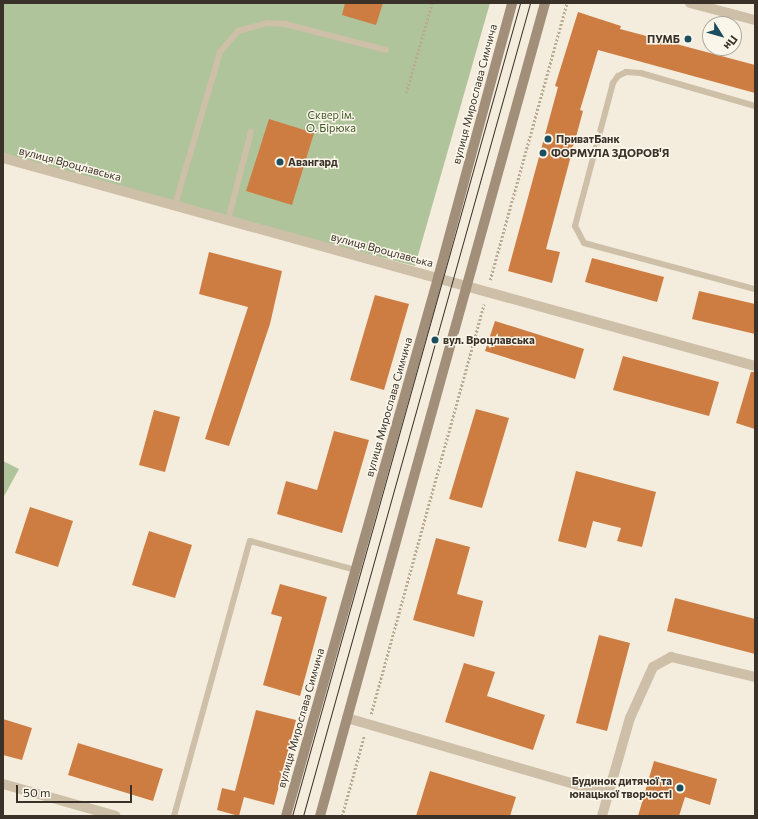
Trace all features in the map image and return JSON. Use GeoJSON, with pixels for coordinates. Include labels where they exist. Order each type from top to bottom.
{"type":"FeatureCollection","features":[{"type":"Feature","properties":{"kind":"street","name":"вулиця Мирослава Симчича"},"geometry":{"type":"LineString","coordinates":[[286,816],[438,278],[512,3]]}},
{"type":"Feature","properties":{"kind":"street"},"geometry":{"type":"LineString","coordinates":[[320,816],[545,3]]}},
{"type":"Feature","properties":{"kind":"street"},"geometry":{"type":"LineString","coordinates":[[690,3],[755,20]]}},
{"type":"Feature","properties":{"kind":"street","name":"вулиця Вроцлавська"},"geometry":{"type":"LineString","coordinates":[[3,158],[755,366]]}},
{"type":"Feature","properties":{"kind":"street"},"geometry":{"type":"LineString","coordinates":[[602,816],[630,718],[653,667],[671,657],[755,677]]}},
{"type":"Feature","properties":{"kind":"street"},"geometry":{"type":"LineString","coordinates":[[347,718],[609,794]]}},
{"type":"Feature","properties":{"kind":"street"},"geometry":{"type":"LineString","coordinates":[[3,784],[116,816]]}},
{"type":"Feature","properties":{"kind":"lane"},"geometry":{"type":"LineString","coordinates":[[175,206],[220,52],[238,31],[268,23],[285,24],[386,50]]}},
{"type":"Feature","properties":{"kind":"lane"},"geometry":{"type":"LineString","coordinates":[[755,106],[640,73],[626,72],[618,76],[613,83],[575,226],[584,243],[755,289]]}},
{"type":"Feature","properties":{"kind":"lane"},"geometry":{"type":"LineString","coordinates":[[228,220],[251,132]]}},
{"type":"Feature","properties":{"kind":"lane"},"geometry":{"type":"LineString","coordinates":[[174,816],[250,541],[355,570]]}},
{"type":"Feature","properties":{"kind":"path"},"geometry":{"type":"LineString","coordinates":[[406,93],[432,3]]}},
{"type":"Feature","properties":{"kind":"path"},"geometry":{"type":"LineString","coordinates":[[342,816],[567,3]]}},
{"type":"Feature","properties":{"kind":"green space","name":"Сквер ім. О. Бірюка"},"geometry":{"type":"Polygon","coordinates":[[[3,3],[490,3],[415,266],[175,205],[3,153],[3,3]]]}},
{"type":"Feature","properties":{"kind":"green space"},"geometry":{"type":"Polygon","coordinates":[[[3,461],[19,469],[3,498],[3,461]]]}},
{"type":"Feature","properties":{"kind":"building"},"geometry":{"type":"Polygon","coordinates":[[[345,3],[383,3],[376,25],[342,15],[345,3]]]}},
{"type":"Feature","properties":{"kind":"building"},"geometry":{"type":"Polygon","coordinates":[[[578,12],[621,26],[620,29],[702,51],[702,56],[721,56],[755,65],[755,93],[598,50],[580,110],[583,111],[546,249],[560,252],[552,283],[508,271],[558,87],[555,86],[578,12]]]}},
{"type":"Feature","properties":{"kind":"building","name":"Авангард"},"geometry":{"type":"Polygon","coordinates":[[[269,119],[314,133],[292,205],[246,191],[269,119]]]}},
{"type":"Feature","properties":{"kind":"building"},"geometry":{"type":"Polygon","coordinates":[[[209,252],[282,271],[270,324],[229,446],[205,439],[248,307],[199,294],[209,252]]]}},
{"type":"Feature","properties":{"kind":"building"},"geometry":{"type":"Polygon","coordinates":[[[592,258],[664,277],[657,302],[585,282],[592,258]]]}},
{"type":"Feature","properties":{"kind":"building"},"geometry":{"type":"Polygon","coordinates":[[[699,291],[755,304],[755,334],[692,319],[699,291]]]}},
{"type":"Feature","properties":{"kind":"building"},"geometry":{"type":"Polygon","coordinates":[[[375,295],[409,304],[384,390],[350,380],[375,295]]]}},
{"type":"Feature","properties":{"kind":"building"},"geometry":{"type":"Polygon","coordinates":[[[495,321],[584,349],[575,379],[485,351],[495,321]]]}},
{"type":"Feature","properties":{"kind":"building"},"geometry":{"type":"Polygon","coordinates":[[[623,356],[719,382],[709,416],[613,390],[623,356]]]}},
{"type":"Feature","properties":{"kind":"building"},"geometry":{"type":"Polygon","coordinates":[[[751,372],[755,372],[755,429],[736,423],[751,372]]]}},
{"type":"Feature","properties":{"kind":"building"},"geometry":{"type":"Polygon","coordinates":[[[476,409],[509,418],[482,508],[449,499],[476,409]]]}},
{"type":"Feature","properties":{"kind":"building"},"geometry":{"type":"Polygon","coordinates":[[[154,410],[180,417],[165,472],[139,465],[154,410]]]}},
{"type":"Feature","properties":{"kind":"building"},"geometry":{"type":"Polygon","coordinates":[[[334,431],[369,440],[342,533],[277,514],[286,481],[317,490],[334,431]]]}},
{"type":"Feature","properties":{"kind":"building"},"geometry":{"type":"Polygon","coordinates":[[[576,471],[656,492],[642,547],[617,541],[621,528],[593,521],[586,548],[558,541],[576,471]]]}},
{"type":"Feature","properties":{"kind":"building"},"geometry":{"type":"Polygon","coordinates":[[[30,507],[73,521],[58,567],[15,553],[30,507]]]}},
{"type":"Feature","properties":{"kind":"building"},"geometry":{"type":"Polygon","coordinates":[[[149,531],[192,545],[175,598],[132,585],[149,531]]]}},
{"type":"Feature","properties":{"kind":"building"},"geometry":{"type":"Polygon","coordinates":[[[436,538],[470,547],[457,594],[483,601],[474,637],[413,620],[436,538]]]}},
{"type":"Feature","properties":{"kind":"building"},"geometry":{"type":"Polygon","coordinates":[[[280,584],[327,597],[300,696],[263,685],[282,617],[271,614],[280,584]]]}},
{"type":"Feature","properties":{"kind":"building"},"geometry":{"type":"Polygon","coordinates":[[[675,598],[755,619],[755,654],[667,631],[675,598]]]}},
{"type":"Feature","properties":{"kind":"building"},"geometry":{"type":"Polygon","coordinates":[[[599,635],[630,643],[607,731],[576,723],[599,635]]]}},
{"type":"Feature","properties":{"kind":"building"},"geometry":{"type":"Polygon","coordinates":[[[464,663],[495,672],[487,696],[545,715],[533,750],[445,722],[464,663]]]}},
{"type":"Feature","properties":{"kind":"building"},"geometry":{"type":"Polygon","coordinates":[[[256,710],[296,720],[274,805],[244,797],[239,816],[217,810],[222,788],[235,791],[256,710]]]}},
{"type":"Feature","properties":{"kind":"building"},"geometry":{"type":"Polygon","coordinates":[[[3,719],[32,728],[22,760],[3,755],[3,719]]]}},
{"type":"Feature","properties":{"kind":"building"},"geometry":{"type":"Polygon","coordinates":[[[78,743],[163,769],[153,801],[68,775],[78,743]]]}},
{"type":"Feature","properties":{"kind":"building","name":"Будинок дитячої та юнацької творчості"},"geometry":{"type":"Polygon","coordinates":[[[654,761],[717,779],[710,805],[685,797],[679,816],[638,816],[654,761]]]}},
{"type":"Feature","properties":{"kind":"building"},"geometry":{"type":"Polygon","coordinates":[[[430,771],[516,797],[510,816],[416,816],[430,771]]]}},
{"type":"Feature","properties":{"kind":"tram line"},"geometry":{"type":"LineString","coordinates":[[292,816],[520,3]]}},
{"type":"Feature","properties":{"kind":"tram line"},"geometry":{"type":"LineString","coordinates":[[303,816],[530,3]]}},
{"type":"Feature","properties":{"kind":"place","name":"ПУМБ"},"geometry":{"type":"Point","coordinates":[688,39]}},
{"type":"Feature","properties":{"kind":"place","name":"ПриватБанк"},"geometry":{"type":"Point","coordinates":[548,139]}},
{"type":"Feature","properties":{"kind":"place","name":"ФОРМУЛА ЗДОРОВ'Я"},"geometry":{"type":"Point","coordinates":[543,153]}},
{"type":"Feature","properties":{"kind":"place","name":"Авангард"},"geometry":{"type":"Point","coordinates":[280,162]}},
{"type":"Feature","properties":{"kind":"place","name":"вул. Вроцлавська"},"geometry":{"type":"Point","coordinates":[435,340]}},
{"type":"Feature","properties":{"kind":"place","name":"Будинок дитячої та юнацької творчості"},"geometry":{"type":"Point","coordinates":[680,788]}}]}
